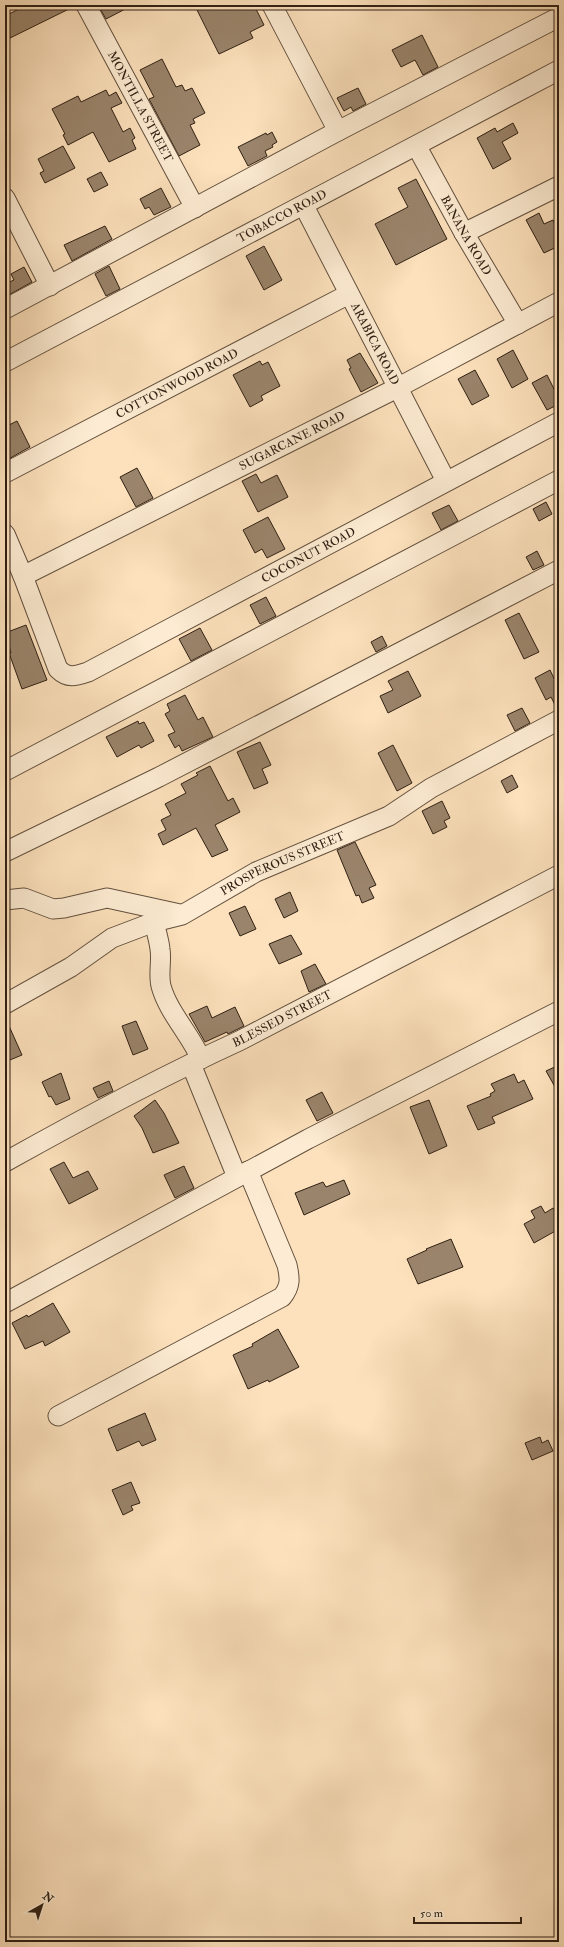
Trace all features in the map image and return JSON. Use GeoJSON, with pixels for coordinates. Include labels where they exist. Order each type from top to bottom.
{"type":"FeatureCollection","features":[{"type":"Feature","properties":{"kind":"street","name":"MONTILLA STREET"},"geometry":{"type":"LineString","coordinates":[[86,5],[195,208]]}},
{"type":"Feature","properties":{"kind":"street"},"geometry":{"type":"LineString","coordinates":[[272,5],[338,131]]}},
{"type":"Feature","properties":{"kind":"street"},"geometry":{"type":"LineString","coordinates":[[5,309],[338,131],[559,17]]}},
{"type":"Feature","properties":{"kind":"street","name":"TOBACCO ROAD"},"geometry":{"type":"LineString","coordinates":[[5,362],[417,147],[559,70]]}},
{"type":"Feature","properties":{"kind":"street","name":"BANANA ROAD"},"geometry":{"type":"LineString","coordinates":[[417,147],[464,233],[518,324]]}},
{"type":"Feature","properties":{"kind":"street"},"geometry":{"type":"LineString","coordinates":[[464,233],[559,186]]}},
{"type":"Feature","properties":{"kind":"street"},"geometry":{"type":"LineString","coordinates":[[5,198],[50,286]]}},
{"type":"Feature","properties":{"kind":"street","name":"ARABICA ROAD"},"geometry":{"type":"LineString","coordinates":[[304,206],[446,481]]}},
{"type":"Feature","properties":{"kind":"street","name":"COTTONWOOD ROAD"},"geometry":{"type":"LineString","coordinates":[[5,473],[349,294]]}},
{"type":"Feature","properties":{"kind":"street","name":"SUGARCANE ROAD"},"geometry":{"type":"LineString","coordinates":[[23,576],[397,388],[559,302]]}},
{"type":"Feature","properties":{"kind":"street","name":"COCONUT ROAD"},"geometry":{"type":"LineString","coordinates":[[23,576],[58,669],[66,676],[88,672],[559,422]]}},
{"type":"Feature","properties":{"kind":"street"},"geometry":{"type":"LineString","coordinates":[[5,771],[559,480]]}},
{"type":"Feature","properties":{"kind":"street"},"geometry":{"type":"LineString","coordinates":[[5,534],[23,576]]}},
{"type":"Feature","properties":{"kind":"street"},"geometry":{"type":"LineString","coordinates":[[5,852],[166,773],[559,570]]}},
{"type":"Feature","properties":{"kind":"street","name":"PROSPEROUS STREET"},"geometry":{"type":"LineString","coordinates":[[5,1004],[71,967],[112,938],[154,922],[182,914],[256,872],[389,816],[431,788],[559,720]]}},
{"type":"Feature","properties":{"kind":"street","name":"BLESSED STREET"},"geometry":{"type":"LineString","coordinates":[[5,1162],[58,1133],[559,875]]}},
{"type":"Feature","properties":{"kind":"street"},"geometry":{"type":"LineString","coordinates":[[5,900],[24,898],[53,909],[64,908],[107,898],[182,914]]}},
{"type":"Feature","properties":{"kind":"street"},"geometry":{"type":"LineString","coordinates":[[58,1416],[282,1297],[288,1290],[290,1278],[287,1265],[242,1174],[196,1062],[194,1042],[177,1017],[161,988],[160,950],[154,922]]}},
{"type":"Feature","properties":{"kind":"street"},"geometry":{"type":"LineString","coordinates":[[5,1303],[308,1139],[559,1011]]}},
{"type":"Feature","properties":{"kind":"building"},"geometry":{"type":"Polygon","coordinates":[[[27,5],[75,6],[8,39],[5,32],[5,16],[27,5]]]}},
{"type":"Feature","properties":{"kind":"building"},"geometry":{"type":"Polygon","coordinates":[[[98,5],[133,5],[106,19],[98,5]]]}},
{"type":"Feature","properties":{"kind":"building"},"geometry":{"type":"Polygon","coordinates":[[[207,5],[254,5],[264,25],[250,32],[253,38],[219,54],[197,10],[207,5]]]}},
{"type":"Feature","properties":{"kind":"building"},"geometry":{"type":"Polygon","coordinates":[[[422,35],[438,67],[423,75],[415,60],[401,67],[392,50],[422,35]]]}},
{"type":"Feature","properties":{"kind":"building"},"geometry":{"type":"Polygon","coordinates":[[[162,59],[176,87],[182,85],[185,91],[192,88],[205,113],[193,119],[195,123],[190,125],[200,145],[179,156],[149,99],[154,97],[140,70],[162,59]]]}},
{"type":"Feature","properties":{"kind":"building"},"geometry":{"type":"Polygon","coordinates":[[[358,88],[366,104],[353,111],[351,107],[344,111],[337,98],[358,88]]]}},
{"type":"Feature","properties":{"kind":"building"},"geometry":{"type":"Polygon","coordinates":[[[106,90],[109,96],[116,92],[122,103],[111,108],[123,132],[130,128],[135,138],[132,140],[136,149],[109,162],[93,132],[68,145],[63,135],[65,134],[52,109],[78,96],[81,102],[106,90]]]}},
{"type":"Feature","properties":{"kind":"building"},"geometry":{"type":"Polygon","coordinates":[[[513,123],[518,133],[502,142],[511,159],[493,169],[477,138],[495,128],[497,132],[513,123]]]}},
{"type":"Feature","properties":{"kind":"building"},"geometry":{"type":"Polygon","coordinates":[[[272,132],[277,142],[272,145],[273,147],[265,151],[267,156],[248,166],[238,147],[266,133],[267,135],[272,132]]]}},
{"type":"Feature","properties":{"kind":"building"},"geometry":{"type":"Polygon","coordinates":[[[63,146],[75,168],[45,183],[40,173],[44,171],[38,159],[63,146]]]}},
{"type":"Feature","properties":{"kind":"building"},"geometry":{"type":"Polygon","coordinates":[[[101,172],[108,185],[94,192],[87,179],[101,172]]]}},
{"type":"Feature","properties":{"kind":"building"},"geometry":{"type":"Polygon","coordinates":[[[416,179],[447,239],[396,265],[375,224],[408,207],[398,188],[416,179]]]}},
{"type":"Feature","properties":{"kind":"building"},"geometry":{"type":"Polygon","coordinates":[[[161,188],[171,207],[154,215],[149,207],[145,209],[140,199],[161,188]]]}},
{"type":"Feature","properties":{"kind":"building"},"geometry":{"type":"Polygon","coordinates":[[[539,213],[544,224],[553,220],[559,232],[559,246],[544,253],[526,220],[539,213]]]}},
{"type":"Feature","properties":{"kind":"building"},"geometry":{"type":"Polygon","coordinates":[[[105,226],[112,239],[72,261],[64,245],[105,226]]]}},
{"type":"Feature","properties":{"kind":"building"},"geometry":{"type":"Polygon","coordinates":[[[264,246],[282,280],[264,290],[246,256],[264,246]]]}},
{"type":"Feature","properties":{"kind":"building"},"geometry":{"type":"Polygon","coordinates":[[[109,266],[120,289],[106,296],[95,274],[109,266]]]}},
{"type":"Feature","properties":{"kind":"building"},"geometry":{"type":"Polygon","coordinates":[[[24,267],[32,282],[5,297],[5,284],[14,280],[11,274],[24,267]]]}},
{"type":"Feature","properties":{"kind":"building"},"geometry":{"type":"Polygon","coordinates":[[[513,350],[528,379],[512,388],[497,359],[513,350]]]}},
{"type":"Feature","properties":{"kind":"building"},"geometry":{"type":"Polygon","coordinates":[[[360,353],[378,383],[361,392],[349,369],[351,368],[347,360],[360,353]]]}},
{"type":"Feature","properties":{"kind":"building"},"geometry":{"type":"Polygon","coordinates":[[[260,361],[262,365],[268,362],[280,386],[261,396],[263,400],[250,407],[233,375],[260,361]]]}},
{"type":"Feature","properties":{"kind":"building"},"geometry":{"type":"Polygon","coordinates":[[[475,370],[489,396],[472,405],[458,379],[475,370]]]}},
{"type":"Feature","properties":{"kind":"building"},"geometry":{"type":"Polygon","coordinates":[[[547,375],[559,399],[559,404],[547,410],[532,383],[547,375]]]}},
{"type":"Feature","properties":{"kind":"building"},"geometry":{"type":"Polygon","coordinates":[[[17,421],[30,447],[5,461],[5,427],[17,421]]]}},
{"type":"Feature","properties":{"kind":"building"},"geometry":{"type":"Polygon","coordinates":[[[137,468],[153,498],[136,507],[120,477],[137,468]]]}},
{"type":"Feature","properties":{"kind":"building"},"geometry":{"type":"Polygon","coordinates":[[[256,474],[261,483],[277,475],[288,497],[258,512],[242,481],[256,474]]]}},
{"type":"Feature","properties":{"kind":"building"},"geometry":{"type":"Polygon","coordinates":[[[546,502],[552,514],[539,521],[533,509],[546,502]]]}},
{"type":"Feature","properties":{"kind":"building"},"geometry":{"type":"Polygon","coordinates":[[[449,505],[458,521],[441,530],[432,513],[449,505]]]}},
{"type":"Feature","properties":{"kind":"building"},"geometry":{"type":"Polygon","coordinates":[[[268,517],[285,549],[267,558],[262,549],[255,553],[243,530],[268,517]]]}},
{"type":"Feature","properties":{"kind":"building"},"geometry":{"type":"Polygon","coordinates":[[[537,551],[544,565],[533,570],[526,557],[537,551]]]}},
{"type":"Feature","properties":{"kind":"building"},"geometry":{"type":"Polygon","coordinates":[[[266,597],[276,616],[260,624],[250,605],[266,597]]]}},
{"type":"Feature","properties":{"kind":"building"},"geometry":{"type":"Polygon","coordinates":[[[519,613],[539,652],[524,659],[505,620],[519,613]]]}},
{"type":"Feature","properties":{"kind":"building"},"geometry":{"type":"Polygon","coordinates":[[[26,625],[47,680],[22,689],[9,653],[11,653],[5,633],[26,625]]]}},
{"type":"Feature","properties":{"kind":"building"},"geometry":{"type":"Polygon","coordinates":[[[200,628],[212,650],[191,661],[179,639],[200,628]]]}},
{"type":"Feature","properties":{"kind":"building"},"geometry":{"type":"Polygon","coordinates":[[[382,636],[387,646],[376,652],[371,642],[382,636]]]}},
{"type":"Feature","properties":{"kind":"building"},"geometry":{"type":"Polygon","coordinates":[[[550,670],[559,689],[559,709],[557,709],[551,697],[546,700],[535,678],[550,670]]]}},
{"type":"Feature","properties":{"kind":"building"},"geometry":{"type":"Polygon","coordinates":[[[408,671],[421,696],[388,713],[380,696],[393,690],[388,681],[408,671]]]}},
{"type":"Feature","properties":{"kind":"building"},"geometry":{"type":"Polygon","coordinates":[[[185,695],[198,720],[203,717],[213,737],[182,751],[179,745],[175,748],[168,735],[175,732],[165,714],[170,711],[167,704],[185,695]]]}},
{"type":"Feature","properties":{"kind":"building"},"geometry":{"type":"Polygon","coordinates":[[[522,708],[530,723],[515,731],[507,715],[522,708]]]}},
{"type":"Feature","properties":{"kind":"building"},"geometry":{"type":"Polygon","coordinates":[[[138,721],[139,724],[144,722],[154,741],[141,748],[139,745],[117,757],[106,737],[138,721]]]}},
{"type":"Feature","properties":{"kind":"building"},"geometry":{"type":"Polygon","coordinates":[[[260,742],[271,765],[262,769],[268,783],[254,789],[237,752],[260,742]]]}},
{"type":"Feature","properties":{"kind":"building"},"geometry":{"type":"Polygon","coordinates":[[[393,745],[412,783],[397,791],[378,753],[393,745]]]}},
{"type":"Feature","properties":{"kind":"building"},"geometry":{"type":"Polygon","coordinates":[[[210,766],[228,801],[233,798],[240,812],[215,825],[228,850],[212,857],[196,828],[163,845],[158,834],[166,830],[161,820],[171,815],[165,804],[186,793],[181,784],[198,775],[196,773],[210,766]]]}},
{"type":"Feature","properties":{"kind":"building"},"geometry":{"type":"Polygon","coordinates":[[[512,775],[518,787],[507,793],[501,781],[512,775]]]}},
{"type":"Feature","properties":{"kind":"building"},"geometry":{"type":"Polygon","coordinates":[[[442,801],[450,818],[444,821],[447,827],[433,834],[422,811],[442,801]]]}},
{"type":"Feature","properties":{"kind":"building"},"geometry":{"type":"Polygon","coordinates":[[[355,842],[376,885],[369,888],[374,898],[362,903],[359,895],[356,896],[337,850],[355,842]]]}},
{"type":"Feature","properties":{"kind":"building"},"geometry":{"type":"Polygon","coordinates":[[[290,892],[298,911],[284,918],[275,899],[290,892]]]}},
{"type":"Feature","properties":{"kind":"building"},"geometry":{"type":"Polygon","coordinates":[[[245,906],[256,929],[240,936],[229,913],[245,906]]]}},
{"type":"Feature","properties":{"kind":"building"},"geometry":{"type":"Polygon","coordinates":[[[291,935],[302,954],[279,964],[269,944],[291,935]]]}},
{"type":"Feature","properties":{"kind":"building"},"geometry":{"type":"Polygon","coordinates":[[[315,964],[326,984],[309,992],[301,971],[315,964]]]}},
{"type":"Feature","properties":{"kind":"building"},"geometry":{"type":"Polygon","coordinates":[[[207,1006],[212,1018],[235,1007],[244,1026],[228,1034],[227,1032],[205,1042],[189,1014],[207,1006]]]}},
{"type":"Feature","properties":{"kind":"building"},"geometry":{"type":"Polygon","coordinates":[[[5,1017],[22,1055],[5,1062],[5,1017]]]}},
{"type":"Feature","properties":{"kind":"building"},"geometry":{"type":"Polygon","coordinates":[[[136,1021],[148,1049],[133,1055],[122,1026],[136,1021]]]}},
{"type":"Feature","properties":{"kind":"building"},"geometry":{"type":"Polygon","coordinates":[[[559,1065],[559,1094],[546,1071],[559,1065]]]}},
{"type":"Feature","properties":{"kind":"building"},"geometry":{"type":"Polygon","coordinates":[[[61,1073],[70,1099],[56,1105],[51,1096],[49,1097],[42,1082],[61,1073]]]}},
{"type":"Feature","properties":{"kind":"building"},"geometry":{"type":"Polygon","coordinates":[[[514,1074],[518,1083],[524,1080],[533,1099],[492,1117],[495,1123],[478,1130],[467,1106],[491,1096],[490,1094],[495,1091],[491,1084],[514,1074]]]}},
{"type":"Feature","properties":{"kind":"building"},"geometry":{"type":"Polygon","coordinates":[[[109,1081],[113,1091],[98,1098],[93,1088],[109,1081]]]}},
{"type":"Feature","properties":{"kind":"building"},"geometry":{"type":"Polygon","coordinates":[[[322,1092],[333,1113],[317,1121],[306,1100],[322,1092]]]}},
{"type":"Feature","properties":{"kind":"building"},"geometry":{"type":"Polygon","coordinates":[[[155,1100],[164,1113],[179,1143],[153,1153],[142,1128],[134,1116],[155,1100]]]}},
{"type":"Feature","properties":{"kind":"building"},"geometry":{"type":"Polygon","coordinates":[[[429,1100],[447,1146],[429,1154],[410,1107],[429,1100]]]}},
{"type":"Feature","properties":{"kind":"building"},"geometry":{"type":"Polygon","coordinates":[[[64,1162],[73,1178],[88,1171],[98,1189],[69,1204],[50,1169],[64,1162]]]}},
{"type":"Feature","properties":{"kind":"building"},"geometry":{"type":"Polygon","coordinates":[[[184,1166],[194,1188],[175,1198],[164,1175],[184,1166]]]}},
{"type":"Feature","properties":{"kind":"building"},"geometry":{"type":"Polygon","coordinates":[[[344,1180],[350,1194],[304,1215],[295,1193],[323,1182],[326,1187],[344,1180]]]}},
{"type":"Feature","properties":{"kind":"building"},"geometry":{"type":"Polygon","coordinates":[[[541,1206],[545,1213],[553,1208],[559,1219],[559,1229],[534,1243],[524,1224],[535,1218],[531,1211],[541,1206]]]}},
{"type":"Feature","properties":{"kind":"building"},"geometry":{"type":"Polygon","coordinates":[[[451,1239],[463,1267],[418,1284],[407,1259],[427,1250],[426,1249],[451,1239]]]}},
{"type":"Feature","properties":{"kind":"building"},"geometry":{"type":"Polygon","coordinates":[[[53,1303],[70,1332],[45,1346],[43,1341],[25,1349],[12,1323],[27,1315],[28,1317],[53,1303]]]}},
{"type":"Feature","properties":{"kind":"building"},"geometry":{"type":"Polygon","coordinates":[[[278,1329],[299,1367],[269,1382],[268,1380],[248,1389],[233,1355],[253,1346],[252,1344],[278,1329]]]}},
{"type":"Feature","properties":{"kind":"building"},"geometry":{"type":"Polygon","coordinates":[[[145,1413],[156,1440],[142,1446],[139,1441],[117,1451],[108,1429],[145,1413]]]}},
{"type":"Feature","properties":{"kind":"building"},"geometry":{"type":"Polygon","coordinates":[[[540,1437],[542,1443],[548,1440],[553,1451],[532,1460],[525,1443],[540,1437]]]}},
{"type":"Feature","properties":{"kind":"building"},"geometry":{"type":"Polygon","coordinates":[[[131,1482],[140,1503],[131,1506],[133,1510],[123,1515],[112,1490],[131,1482]]]}}]}
